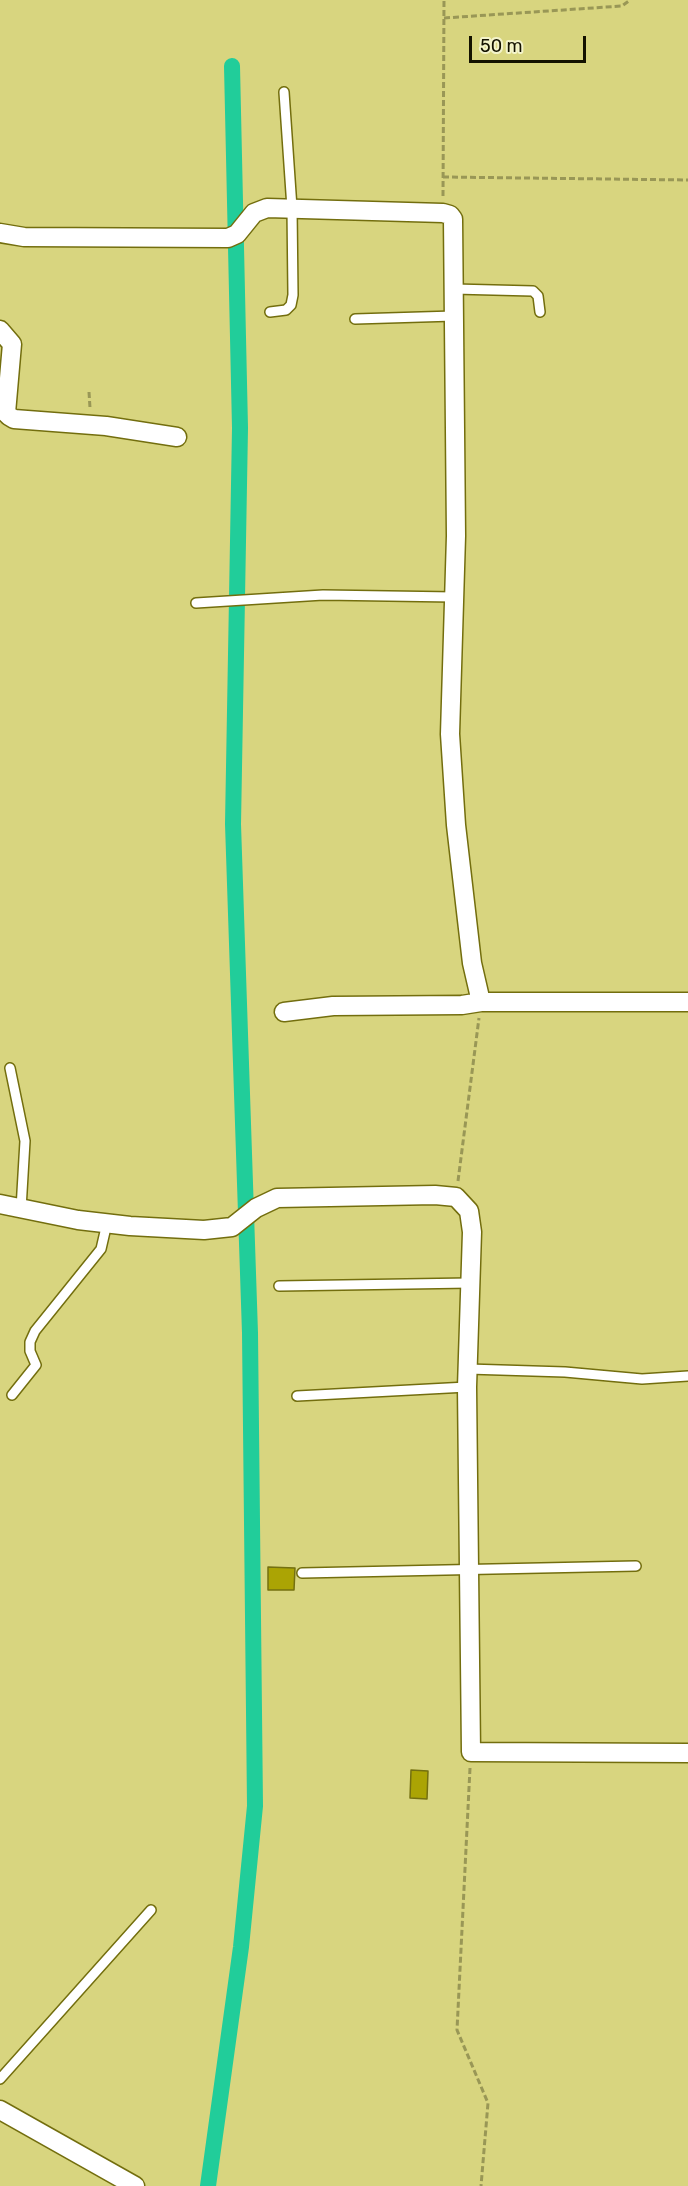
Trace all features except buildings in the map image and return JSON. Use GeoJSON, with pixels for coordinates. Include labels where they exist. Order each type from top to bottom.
{"type":"FeatureCollection","features":[{"type":"Feature","properties":{"kind":"street"},"geometry":{"type":"LineString","coordinates":[[0,233],[24,237],[228,238],[237,234],[254,213],[267,208],[443,213],[450,215],[453,219],[456,525],[450,734],[455,813],[472,963],[481,1002]]}},
{"type":"Feature","properties":{"kind":"street"},"geometry":{"type":"LineString","coordinates":[[0,330],[12,344],[6,413],[9,416],[14,419],[106,426],[177,437]]}},
{"type":"Feature","properties":{"kind":"street"},"geometry":{"type":"LineString","coordinates":[[284,1012],[333,1006],[462,1005],[481,1002],[688,1002]]}},
{"type":"Feature","properties":{"kind":"street"},"geometry":{"type":"LineString","coordinates":[[0,1204],[78,1220],[204,1230],[232,1227],[256,1208],[277,1198],[435,1195],[456,1197],[469,1211],[472,1232],[467,1378],[471,1752],[688,1753]]}},
{"type":"Feature","properties":{"kind":"street"},"geometry":{"type":"LineString","coordinates":[[0,2110],[124,2184]]}},
{"type":"Feature","properties":{"kind":"lane"},"geometry":{"type":"LineString","coordinates":[[270,312],[286,310],[291,305],[293,295],[292,208],[284,92]]}},
{"type":"Feature","properties":{"kind":"lane"},"geometry":{"type":"LineString","coordinates":[[454,289],[533,291],[538,296],[540,312]]}},
{"type":"Feature","properties":{"kind":"lane"},"geometry":{"type":"LineString","coordinates":[[355,319],[454,316]]}},
{"type":"Feature","properties":{"kind":"lane"},"geometry":{"type":"LineString","coordinates":[[196,603],[323,595],[454,597]]}},
{"type":"Feature","properties":{"kind":"lane"},"geometry":{"type":"LineString","coordinates":[[10,1068],[25,1141],[21,1209]]}},
{"type":"Feature","properties":{"kind":"lane"},"geometry":{"type":"LineString","coordinates":[[12,1395],[36,1365],[30,1351],[30,1342],[35,1331],[101,1249],[108,1223]]}},
{"type":"Feature","properties":{"kind":"lane"},"geometry":{"type":"LineString","coordinates":[[279,1286],[470,1283]]}},
{"type":"Feature","properties":{"kind":"lane"},"geometry":{"type":"LineString","coordinates":[[297,1396],[467,1378],[565,1372],[642,1379],[688,1376]]}},
{"type":"Feature","properties":{"kind":"lane"},"geometry":{"type":"LineString","coordinates":[[302,1573],[636,1566]]}},
{"type":"Feature","properties":{"kind":"lane"},"geometry":{"type":"LineString","coordinates":[[0,2079],[151,1910]]}},
{"type":"Feature","properties":{"kind":"path"},"geometry":{"type":"LineString","coordinates":[[443,213],[444,0]]}},
{"type":"Feature","properties":{"kind":"path"},"geometry":{"type":"LineString","coordinates":[[444,18],[622,6],[630,0]]}},
{"type":"Feature","properties":{"kind":"path"},"geometry":{"type":"LineString","coordinates":[[443,177],[688,180]]}},
{"type":"Feature","properties":{"kind":"path"},"geometry":{"type":"LineString","coordinates":[[456,1197],[481,1002]]}},
{"type":"Feature","properties":{"kind":"path"},"geometry":{"type":"LineString","coordinates":[[471,1752],[457,2030],[488,2103],[481,2186]]}},
{"type":"Feature","properties":{"kind":"waterway"},"geometry":{"type":"LineString","coordinates":[[208,2186],[241,1947],[255,1806],[250,1333],[233,824],[240,428],[232,66]]}}]}
